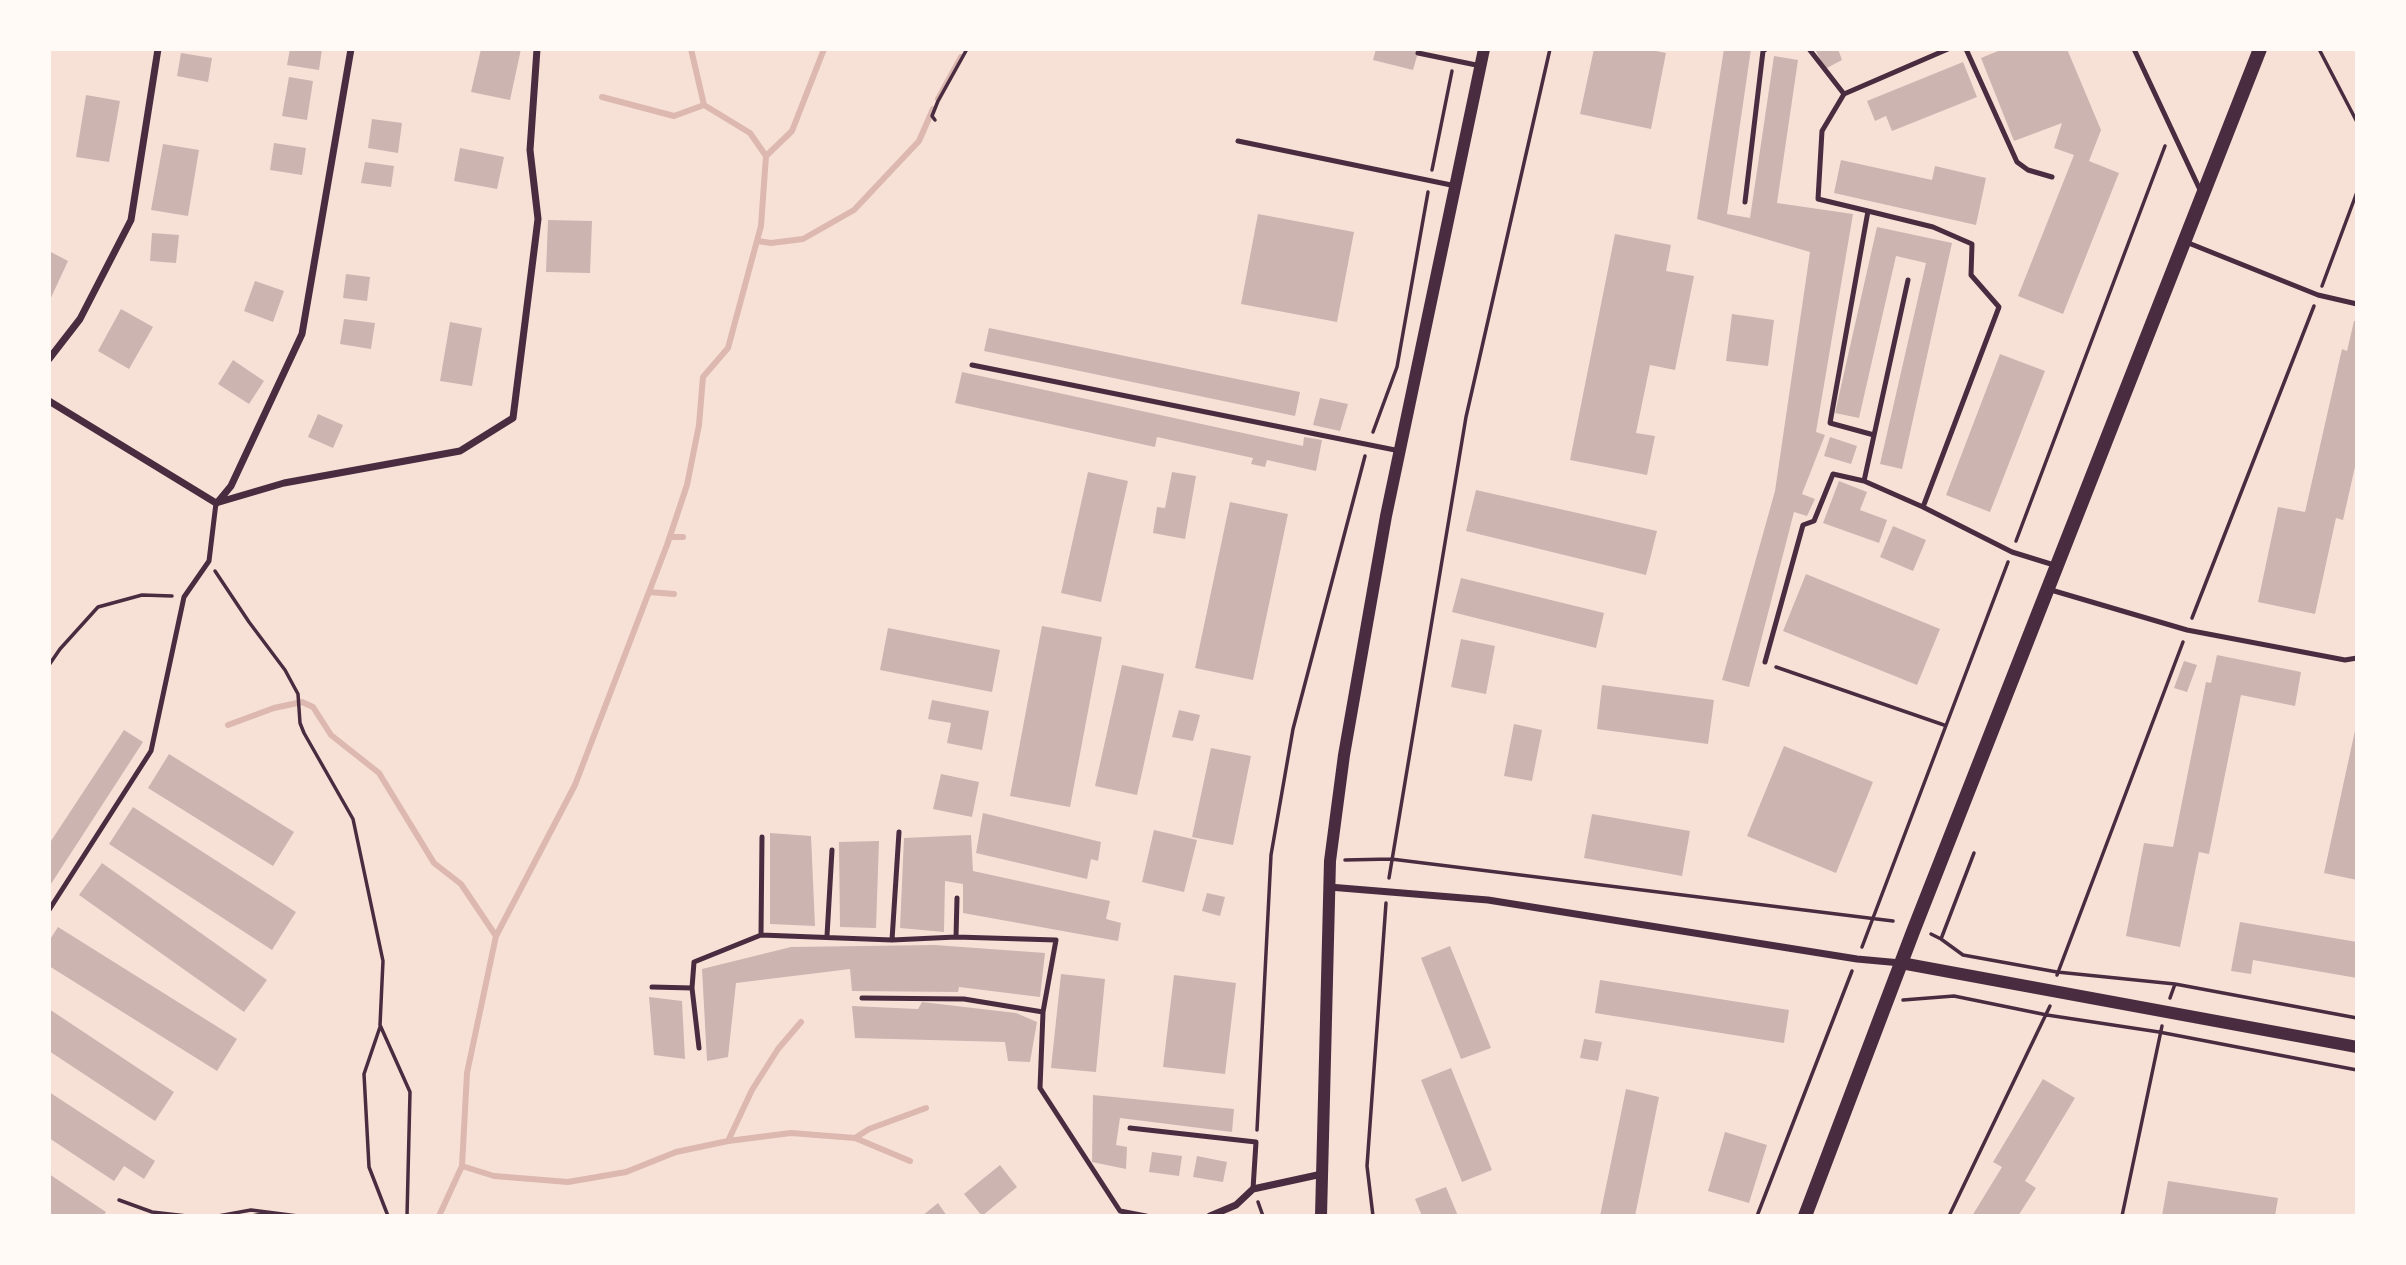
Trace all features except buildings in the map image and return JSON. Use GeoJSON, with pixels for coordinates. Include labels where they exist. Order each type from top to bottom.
{"type":"FeatureCollection","features":[{"type":"Feature","properties":{"kind":"main road"},"geometry":{"type":"LineString","coordinates":[[1805,1216],[1901,963],[2260,49]]}},
{"type":"Feature","properties":{"kind":"street"},"geometry":{"type":"LineString","coordinates":[[49,359],[80,319],[131,220],[158,49]]}},
{"type":"Feature","properties":{"kind":"street"},"geometry":{"type":"LineString","coordinates":[[216,503],[231,486],[302,334],[351,49]]}},
{"type":"Feature","properties":{"kind":"street"},"geometry":{"type":"LineString","coordinates":[[49,401],[216,503],[284,483],[460,451],[513,418],[538,219],[530,150],[537,49]]}},
{"type":"Feature","properties":{"kind":"street"},"geometry":{"type":"LineString","coordinates":[[1321,1216],[1329,887],[1344,755],[1386,516],[1484,49]]}},
{"type":"Feature","properties":{"kind":"street"},"geometry":{"type":"LineString","coordinates":[[1329,887],[1488,900],[1857,959],[1901,963],[2357,1047]]}},
{"type":"Feature","properties":{"kind":"street"},"geometry":{"type":"LineString","coordinates":[[1210,1216],[1236,1205],[1253,1189],[1322,1174]]}},
{"type":"Feature","properties":{"kind":"lane"},"geometry":{"type":"LineString","coordinates":[[1745,202],[1763,51],[1766,49]]}},
{"type":"Feature","properties":{"kind":"lane"},"geometry":{"type":"LineString","coordinates":[[1809,49],[1844,94]]}},
{"type":"Feature","properties":{"kind":"lane"},"geometry":{"type":"LineString","coordinates":[[1923,507],[1999,307],[1971,275],[1972,244],[1933,227],[1818,199],[1822,131],[1844,94],[1948,49]]}},
{"type":"Feature","properties":{"kind":"lane"},"geometry":{"type":"LineString","coordinates":[[1966,49],[2017,162],[2028,170],[2052,177]]}},
{"type":"Feature","properties":{"kind":"lane"},"geometry":{"type":"LineString","coordinates":[[2134,49],[2203,196]]}},
{"type":"Feature","properties":{"kind":"lane"},"geometry":{"type":"LineString","coordinates":[[1418,53],[1481,66]]}},
{"type":"Feature","properties":{"kind":"lane"},"geometry":{"type":"LineString","coordinates":[[1238,141],[1456,186]]}},
{"type":"Feature","properties":{"kind":"lane"},"geometry":{"type":"LineString","coordinates":[[1868,211],[1830,423],[1874,435]]}},
{"type":"Feature","properties":{"kind":"lane"},"geometry":{"type":"LineString","coordinates":[[2185,242],[2318,295],[2357,304]]}},
{"type":"Feature","properties":{"kind":"lane"},"geometry":{"type":"LineString","coordinates":[[1864,481],[1908,280]]}},
{"type":"Feature","properties":{"kind":"lane"},"geometry":{"type":"LineString","coordinates":[[972,365],[1400,451]]}},
{"type":"Feature","properties":{"kind":"lane"},"geometry":{"type":"LineString","coordinates":[[1765,663],[1803,525],[1814,521],[1833,474],[1864,481],[1923,507],[2011,552],[2057,566]]}},
{"type":"Feature","properties":{"kind":"lane"},"geometry":{"type":"LineString","coordinates":[[49,910],[151,751],[184,597],[209,561],[216,503]]}},
{"type":"Feature","properties":{"kind":"lane"},"geometry":{"type":"LineString","coordinates":[[2048,589],[2187,630],[2345,660],[2357,657]]}},
{"type":"Feature","properties":{"kind":"lane"},"geometry":{"type":"LineString","coordinates":[[892,940],[900,832]]}},
{"type":"Feature","properties":{"kind":"lane"},"geometry":{"type":"LineString","coordinates":[[761,935],[762,836]]}},
{"type":"Feature","properties":{"kind":"lane"},"geometry":{"type":"LineString","coordinates":[[827,936],[832,850]]}},
{"type":"Feature","properties":{"kind":"lane"},"geometry":{"type":"LineString","coordinates":[[957,898],[957,937]]}},
{"type":"Feature","properties":{"kind":"lane"},"geometry":{"type":"LineString","coordinates":[[699,1048],[692,988],[694,962],[761,935],[892,940],[957,937],[1056,940],[1043,1012],[1040,1088],[1120,1211],[1146,1216]]}},
{"type":"Feature","properties":{"kind":"lane"},"geometry":{"type":"LineString","coordinates":[[652,987],[692,988]]}},
{"type":"Feature","properties":{"kind":"lane"},"geometry":{"type":"LineString","coordinates":[[862,998],[964,999],[1043,1012]]}},
{"type":"Feature","properties":{"kind":"lane"},"geometry":{"type":"LineString","coordinates":[[1130,1128],[1256,1142],[1253,1189]]}},
{"type":"Feature","properties":{"kind":"path"},"geometry":{"type":"LineString","coordinates":[[935,120],[932,116],[938,101],[967,49]]}},
{"type":"Feature","properties":{"kind":"path"},"geometry":{"type":"LineString","coordinates":[[1373,1216],[1367,1166],[1391,859],[1466,417],[1550,49]]}},
{"type":"Feature","properties":{"kind":"path"},"geometry":{"type":"LineString","coordinates":[[2319,49],[2357,122]]}},
{"type":"Feature","properties":{"kind":"path"},"geometry":{"type":"LineString","coordinates":[[1950,1216],[2047,1015],[2057,972],[2357,192]]}},
{"type":"Feature","properties":{"kind":"path"},"geometry":{"type":"LineString","coordinates":[[209,561],[299,694],[300,723],[304,733],[353,819],[383,961],[380,1025],[364,1074],[369,1167],[388,1216]]}},
{"type":"Feature","properties":{"kind":"path"},"geometry":{"type":"LineString","coordinates":[[49,665],[98,607],[142,595],[184,597]]}},
{"type":"Feature","properties":{"kind":"path"},"geometry":{"type":"LineString","coordinates":[[1765,663],[1945,725]]}},
{"type":"Feature","properties":{"kind":"path"},"geometry":{"type":"LineString","coordinates":[[1941,939],[1974,853]]}},
{"type":"Feature","properties":{"kind":"path"},"geometry":{"type":"LineString","coordinates":[[1256,1142],[1271,855]]}},
{"type":"Feature","properties":{"kind":"path"},"geometry":{"type":"LineString","coordinates":[[1345,860],[1391,859],[1893,921]]}},
{"type":"Feature","properties":{"kind":"path"},"geometry":{"type":"LineString","coordinates":[[1931,934],[1963,955],[2057,972],[2175,984],[2357,1018]]}},
{"type":"Feature","properties":{"kind":"path"},"geometry":{"type":"LineString","coordinates":[[1757,1216],[1857,959]]}},
{"type":"Feature","properties":{"kind":"path"},"geometry":{"type":"LineString","coordinates":[[2168,1002],[2175,984]]}},
{"type":"Feature","properties":{"kind":"path"},"geometry":{"type":"LineString","coordinates":[[1887,1001],[1954,996],[2357,1070]]}},
{"type":"Feature","properties":{"kind":"path"},"geometry":{"type":"LineString","coordinates":[[380,1025],[410,1092],[407,1216]]}},
{"type":"Feature","properties":{"kind":"path"},"geometry":{"type":"LineString","coordinates":[[2122,1216],[2162,1026]]}},
{"type":"Feature","properties":{"kind":"path"},"geometry":{"type":"LineString","coordinates":[[119,1200],[152,1212],[187,1216]]}},
{"type":"Feature","properties":{"kind":"path"},"geometry":{"type":"LineString","coordinates":[[218,1216],[251,1210],[298,1216]]}},
{"type":"Feature","properties":{"kind":"path"},"geometry":{"type":"LineString","coordinates":[[251,1216],[273,1212]]}},
{"type":"Feature","properties":{"kind":"waterway"},"geometry":{"type":"LineString","coordinates":[[691,49],[704,105],[750,133],[766,156]]}},
{"type":"Feature","properties":{"kind":"waterway"},"geometry":{"type":"LineString","coordinates":[[439,1216],[462,1166],[467,1073],[496,936],[575,785],[667,545],[687,485],[699,425],[703,377],[728,348],[761,226],[766,156],[792,131],[824,49]]}},
{"type":"Feature","properties":{"kind":"waterway"},"geometry":{"type":"LineString","coordinates":[[938,99],[961,57]]}},
{"type":"Feature","properties":{"kind":"waterway"},"geometry":{"type":"LineString","coordinates":[[602,97],[674,116],[704,105]]}},
{"type":"Feature","properties":{"kind":"waterway"},"geometry":{"type":"LineString","coordinates":[[758,241],[771,243],[803,239],[854,210],[919,141],[933,109]]}},
{"type":"Feature","properties":{"kind":"waterway"},"geometry":{"type":"LineString","coordinates":[[670,537],[683,537]]}},
{"type":"Feature","properties":{"kind":"waterway"},"geometry":{"type":"LineString","coordinates":[[649,592],[674,594]]}},
{"type":"Feature","properties":{"kind":"waterway"},"geometry":{"type":"LineString","coordinates":[[228,725],[274,708],[302,702],[313,707],[331,735],[379,773],[434,863],[461,884],[496,936]]}},
{"type":"Feature","properties":{"kind":"waterway"},"geometry":{"type":"LineString","coordinates":[[728,1141],[752,1090],[778,1049],[801,1022]]}},
{"type":"Feature","properties":{"kind":"waterway"},"geometry":{"type":"LineString","coordinates":[[855,1138],[869,1129],[926,1108]]}},
{"type":"Feature","properties":{"kind":"waterway"},"geometry":{"type":"LineString","coordinates":[[462,1166],[494,1176],[568,1182],[626,1172],[676,1152],[728,1141],[791,1133],[855,1138],[910,1161]]}}]}
